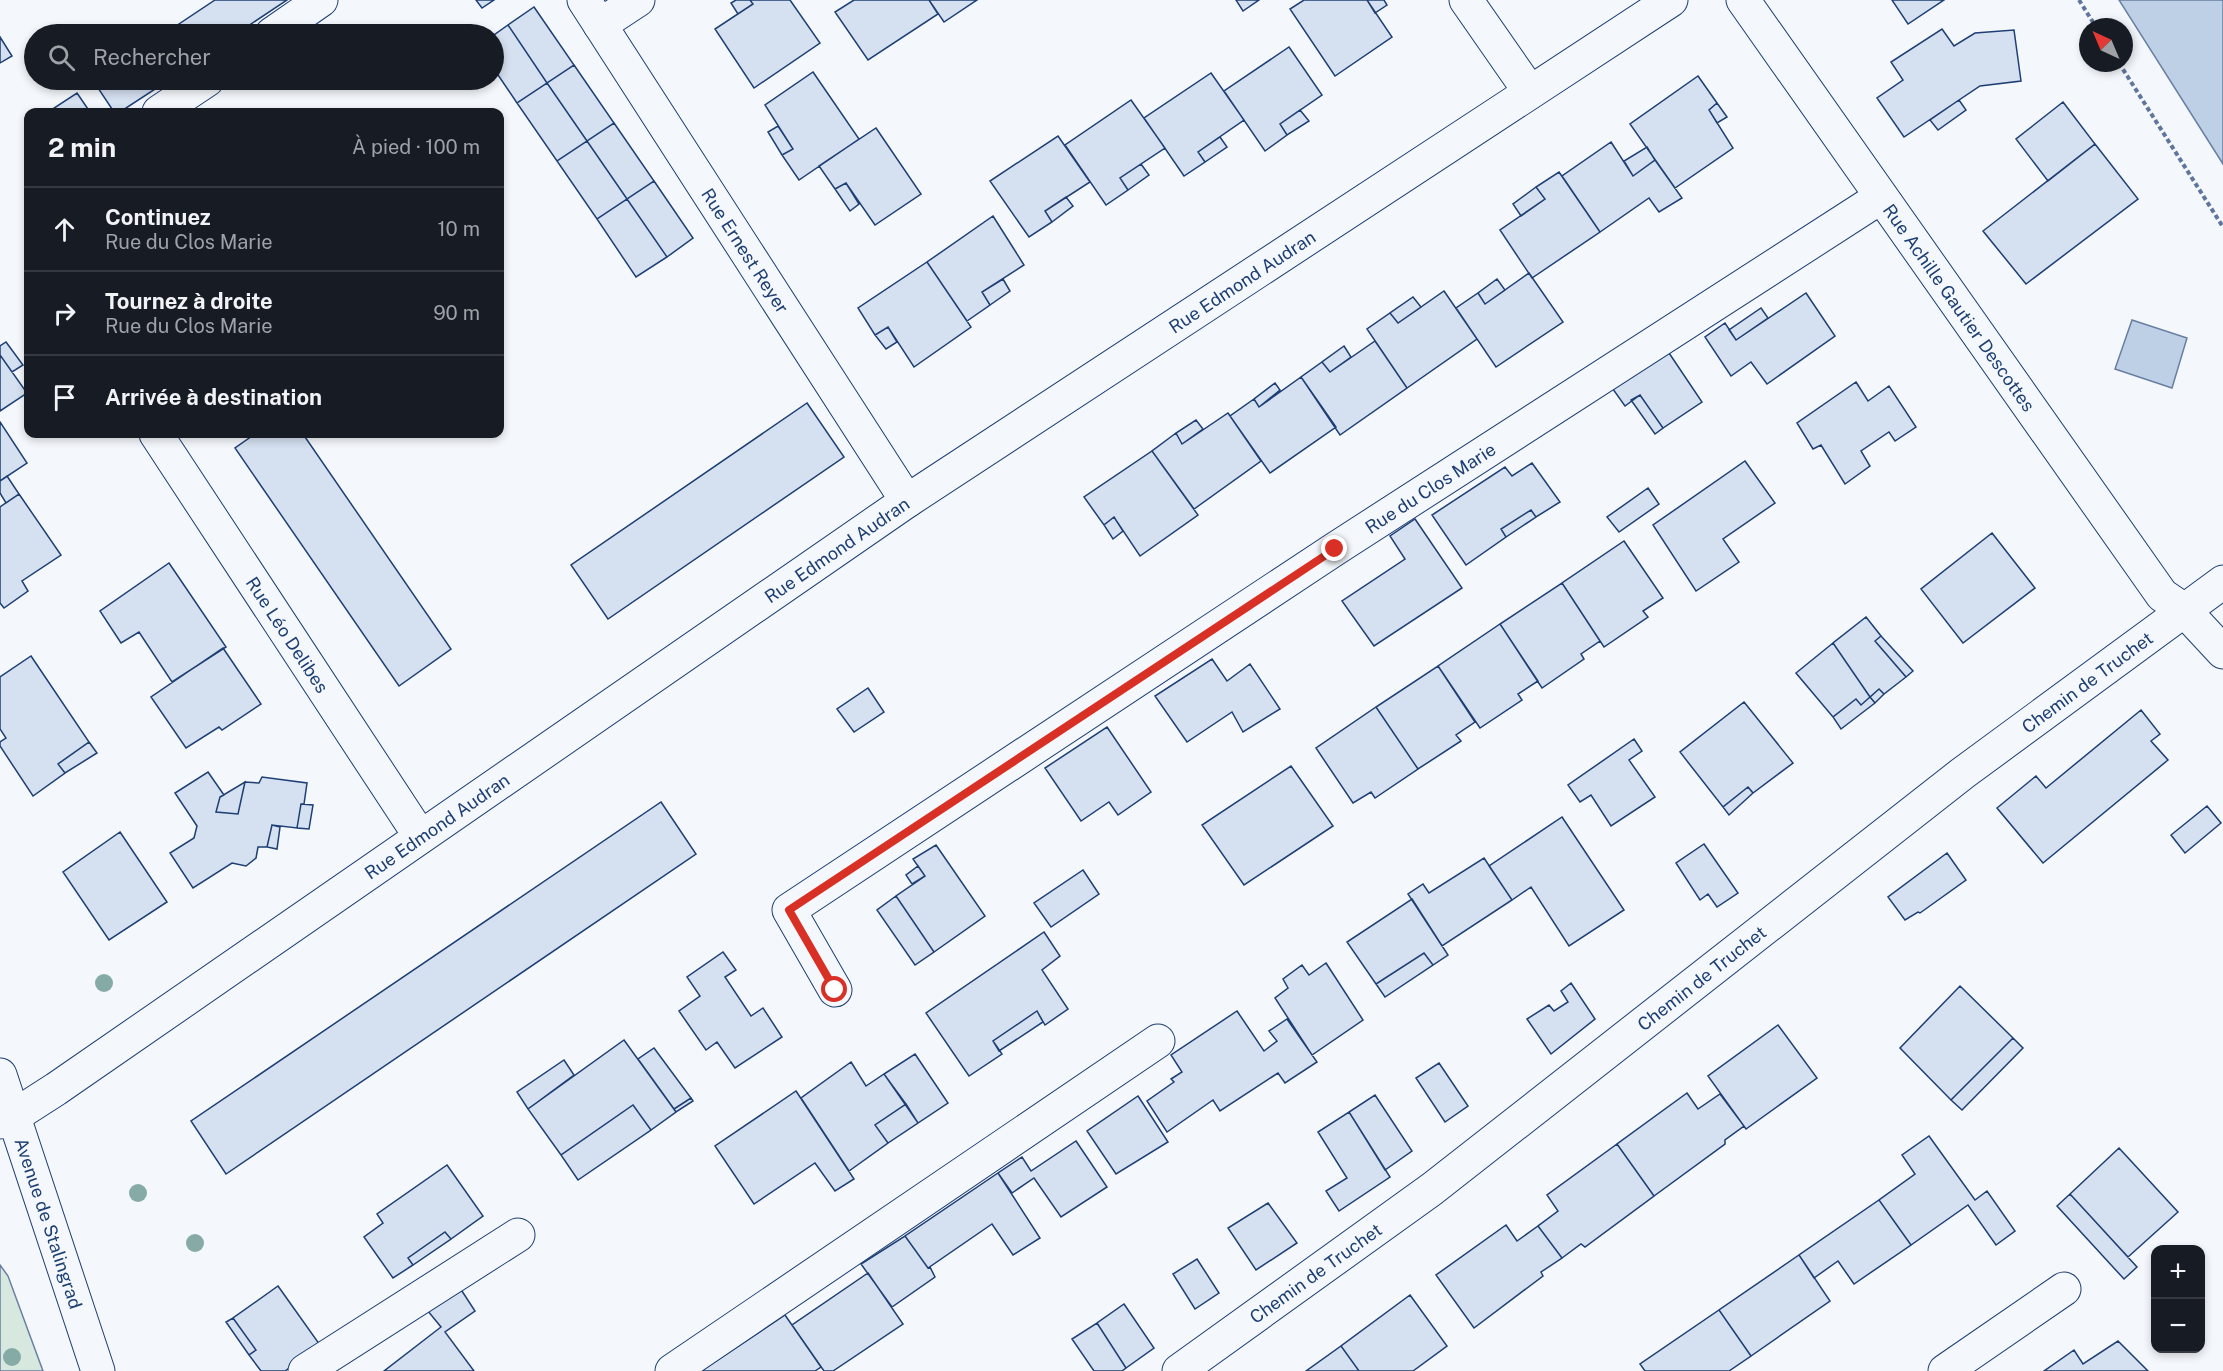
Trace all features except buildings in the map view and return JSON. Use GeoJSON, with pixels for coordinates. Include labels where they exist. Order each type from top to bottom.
{"type":"FeatureCollection","features":[{"type":"Feature","properties":{"kind":"street"},"geometry":{"type":"LineString","coordinates":[[286,24],[321,0]]}},
{"type":"Feature","properties":{"kind":"street"},"geometry":{"type":"LineString","coordinates":[[592,13],[638,0]]}},
{"type":"Feature","properties":{"kind":"street"},"geometry":{"type":"LineString","coordinates":[[1466,0],[1530,92]]}},
{"type":"Feature","properties":{"kind":"street","name":"Rue Edmond Audran"},"geometry":{"type":"LineString","coordinates":[[7,1119],[73,1077],[907,501],[1671,0]]}},
{"type":"Feature","properties":{"kind":"street","name":"Rue Achille Gautier Descottes"},"geometry":{"type":"LineString","coordinates":[[1743,0],[2162,595],[2184,610],[2223,652]]}},
{"type":"Feature","properties":{"kind":"street","name":"Rue Ernest Reyer"},"geometry":{"type":"LineString","coordinates":[[592,13],[907,501]]}},
{"type":"Feature","properties":{"kind":"street"},"geometry":{"type":"LineString","coordinates":[[165,108],[192,90]]}},
{"type":"Feature","properties":{"kind":"street","name":"Rue du Clos Marie"},"geometry":{"type":"LineString","coordinates":[[835,990],[789,910],[1335,549],[1881,197]]}},
{"type":"Feature","properties":{"kind":"street","name":"Rue Léo Delibes"},"geometry":{"type":"LineString","coordinates":[[159,438],[420,836]]}},
{"type":"Feature","properties":{"kind":"street","name":"Chemin de Truchet"},"geometry":{"type":"LineString","coordinates":[[1179,1371],[1432,1189],[1964,773],[2223,582]]}},
{"type":"Feature","properties":{"kind":"street"},"geometry":{"type":"LineString","coordinates":[[672,1371],[1158,1041]]}},
{"type":"Feature","properties":{"kind":"street","name":"Avenue de Stalingrad"},"geometry":{"type":"LineString","coordinates":[[0,1075],[7,1119],[98,1371]]}},
{"type":"Feature","properties":{"kind":"street"},"geometry":{"type":"LineString","coordinates":[[305,1371],[518,1235]]}},
{"type":"Feature","properties":{"kind":"street"},"geometry":{"type":"LineString","coordinates":[[1945,1371],[2064,1289]]}},
{"type":"Feature","properties":{"kind":"path"},"geometry":{"type":"LineString","coordinates":[[2079,0],[2090,18]]}},
{"type":"Feature","properties":{"kind":"path"},"geometry":{"type":"LineString","coordinates":[[2125,72],[2223,227]]}},
{"type":"Feature","properties":{"kind":"shaded area"},"geometry":{"type":"Polygon","coordinates":[[[0,1265],[8,1276],[43,1371],[0,1371],[0,1265]]]}},
{"type":"Feature","properties":{"kind":"water"},"geometry":{"type":"Polygon","coordinates":[[[2119,0],[2223,0],[2223,164],[2133,22],[2133,18],[2130,18],[2119,0]]]}},
{"type":"Feature","properties":{"kind":"water"},"geometry":{"type":"Polygon","coordinates":[[[2132,320],[2187,338],[2172,388],[2115,369],[2132,320]]]}},
{"type":"Feature","properties":{"kind":"route"},"geometry":{"type":"LineString","coordinates":[[835,990],[789,910],[1335,549]]}}]}
